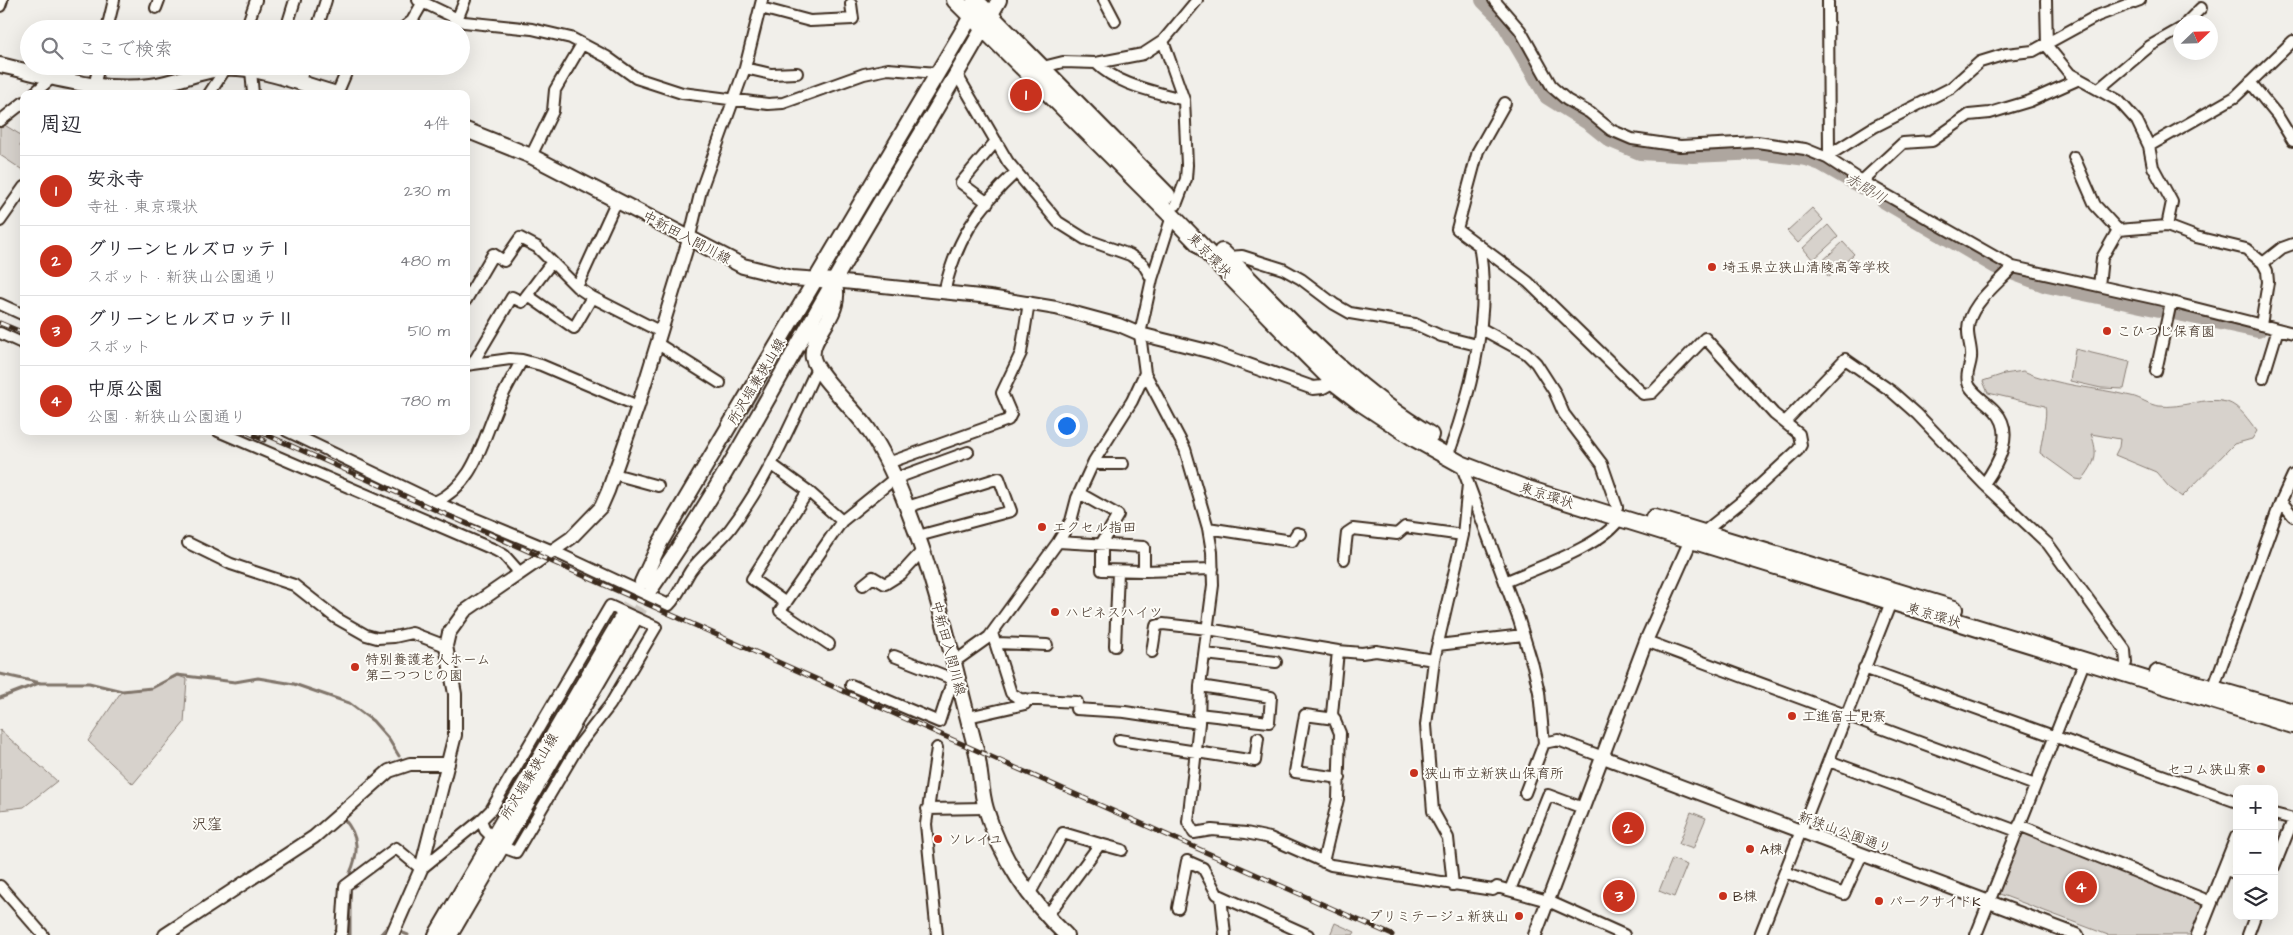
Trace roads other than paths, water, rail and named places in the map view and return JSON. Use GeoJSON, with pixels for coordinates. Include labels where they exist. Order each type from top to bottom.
{"type":"FeatureCollection","features":[{"type":"Feature","properties":{"kind":"highway","name":"東京環状"},"geometry":{"type":"LineString","coordinates":[[955,0],[980,11],[1043,67],[1174,210],[1228,257],[1339,378],[1451,447],[1504,471],[1619,513]]}},
{"type":"Feature","properties":{"kind":"highway","name":"東京環状"},"geometry":{"type":"LineString","coordinates":[[980,11],[1339,378],[1388,422],[1461,464],[1524,488],[1619,513],[2126,663],[2293,725]]}},
{"type":"Feature","properties":{"kind":"highway","name":"東京環状"},"geometry":{"type":"LineString","coordinates":[[1698,536],[1891,602],[2085,660],[2211,695],[2293,712]]}},
{"type":"Feature","properties":{"kind":"main road"},"geometry":{"type":"LineString","coordinates":[[980,11],[999,0]]}},
{"type":"Feature","properties":{"kind":"main road","name":"所沢堀兼狭山線"},"geometry":{"type":"LineString","coordinates":[[647,584],[660,543],[817,280],[937,73],[980,11]]}},
{"type":"Feature","properties":{"kind":"main road","name":"所沢堀兼狭山線"},"geometry":{"type":"LineString","coordinates":[[647,584],[678,550],[790,359],[956,73],[980,11]]}},
{"type":"Feature","properties":{"kind":"main road"},"geometry":{"type":"LineString","coordinates":[[0,65],[20,70]]}},
{"type":"Feature","properties":{"kind":"main road"},"geometry":{"type":"LineString","coordinates":[[44,75],[92,90],[152,86],[197,75]]}},
{"type":"Feature","properties":{"kind":"main road"},"geometry":{"type":"LineString","coordinates":[[282,75],[299,83],[323,90]]}},
{"type":"Feature","properties":{"kind":"main road","name":"中新田入間川線"},"geometry":{"type":"LineString","coordinates":[[470,132],[531,156],[617,200],[689,240],[743,266],[792,278],[834,282]]}},
{"type":"Feature","properties":{"kind":"main road"},"geometry":{"type":"LineString","coordinates":[[817,367],[812,349],[834,310],[836,296],[834,282]]}},
{"type":"Feature","properties":{"kind":"main road"},"geometry":{"type":"LineString","coordinates":[[790,359],[801,357],[817,367]]}},
{"type":"Feature","properties":{"kind":"main road","name":"中新田入間川線"},"geometry":{"type":"LineString","coordinates":[[817,367],[868,430],[888,463],[923,550],[978,757],[986,808],[1008,859],[1029,895],[1066,935]]}},
{"type":"Feature","properties":{"kind":"main road","name":"所沢堀兼狭山線"},"geometry":{"type":"LineString","coordinates":[[647,584],[672,547],[752,407]]}},
{"type":"Feature","properties":{"kind":"main road","name":"所沢堀兼狭山線"},"geometry":{"type":"LineString","coordinates":[[436,935],[497,842],[628,618]]}},
{"type":"Feature","properties":{"kind":"main road","name":"所沢堀兼狭山線"},"geometry":{"type":"LineString","coordinates":[[450,935],[497,842]]}},
{"type":"Feature","properties":{"kind":"street"},"geometry":{"type":"LineString","coordinates":[[0,6],[2,0]]}},
{"type":"Feature","properties":{"kind":"street"},"geometry":{"type":"LineString","coordinates":[[110,20],[114,0]]}},
{"type":"Feature","properties":{"kind":"street"},"geometry":{"type":"LineString","coordinates":[[249,20],[256,0]]}},
{"type":"Feature","properties":{"kind":"street"},"geometry":{"type":"LineString","coordinates":[[289,20],[295,0]]}},
{"type":"Feature","properties":{"kind":"street"},"geometry":{"type":"LineString","coordinates":[[320,20],[326,0]]}},
{"type":"Feature","properties":{"kind":"street"},"geometry":{"type":"LineString","coordinates":[[412,20],[421,1],[457,20],[465,0]]}},
{"type":"Feature","properties":{"kind":"street"},"geometry":{"type":"LineString","coordinates":[[1104,0],[1115,21]]}},
{"type":"Feature","properties":{"kind":"street"},"geometry":{"type":"LineString","coordinates":[[1043,67],[1063,62],[1096,63],[1143,54],[1163,42],[1197,0]]}},
{"type":"Feature","properties":{"kind":"street"},"geometry":{"type":"LineString","coordinates":[[1494,0],[1520,30],[1552,87],[1611,130],[1632,139],[1680,146],[1757,142],[1782,144],[1805,149],[1828,156],[1862,181],[2011,270],[2099,286],[2170,306],[2261,325],[2277,333],[2293,333]]}},
{"type":"Feature","properties":{"kind":"street"},"geometry":{"type":"LineString","coordinates":[[1828,0],[1828,156]]}},
{"type":"Feature","properties":{"kind":"street"},"geometry":{"type":"LineString","coordinates":[[2046,0],[2047,46],[2077,80],[2100,88],[2119,101],[2137,121],[2148,146],[2154,167],[2172,202],[2167,226]]}},
{"type":"Feature","properties":{"kind":"street"},"geometry":{"type":"LineString","coordinates":[[1828,156],[1874,127],[1951,88],[1980,62],[1991,57],[2033,51],[2047,46],[2097,16],[2140,0]]}},
{"type":"Feature","properties":{"kind":"street"},"geometry":{"type":"LineString","coordinates":[[392,935],[421,869],[448,764],[456,724],[455,694],[446,646],[449,633],[465,611],[553,551],[582,528],[601,506],[638,406],[660,338],[689,240],[701,190],[745,68],[761,4],[810,22],[853,19],[851,4]]}},
{"type":"Feature","properties":{"kind":"street"},"geometry":{"type":"LineString","coordinates":[[2194,15],[2201,8]]}},
{"type":"Feature","properties":{"kind":"street"},"geometry":{"type":"LineString","coordinates":[[470,22],[556,34],[582,44],[607,57],[636,78],[654,86],[682,94],[733,99],[752,103],[783,103],[864,74],[888,69],[937,73]]}},
{"type":"Feature","properties":{"kind":"street"},"geometry":{"type":"LineString","coordinates":[[2100,88],[2150,46],[2173,33]]}},
{"type":"Feature","properties":{"kind":"street"},"geometry":{"type":"LineString","coordinates":[[1163,42],[1184,100],[1186,179],[1152,279],[1140,334],[1145,373],[1184,449],[1208,528],[1213,569],[1188,822],[1194,833],[1212,830],[1270,838],[1323,862],[1454,885],[1493,890],[1497,887],[1510,890],[1548,901],[1624,935]]}},
{"type":"Feature","properties":{"kind":"street"},"geometry":{"type":"LineString","coordinates":[[2148,146],[2212,112],[2235,97],[2293,42]]}},
{"type":"Feature","properties":{"kind":"street"},"geometry":{"type":"LineString","coordinates":[[531,156],[553,111],[555,90],[582,44]]}},
{"type":"Feature","properties":{"kind":"street"},"geometry":{"type":"LineString","coordinates":[[1096,63],[1106,73],[1128,84],[1184,100]]}},
{"type":"Feature","properties":{"kind":"street"},"geometry":{"type":"LineString","coordinates":[[745,68],[771,74],[797,73]]}},
{"type":"Feature","properties":{"kind":"street"},"geometry":{"type":"LineString","coordinates":[[956,73],[1016,172],[1044,207],[1067,229],[1084,239],[1130,255],[1143,264],[1152,279]]}},
{"type":"Feature","properties":{"kind":"street"},"geometry":{"type":"LineString","coordinates":[[92,90],[96,75]]}},
{"type":"Feature","properties":{"kind":"street"},"geometry":{"type":"LineString","coordinates":[[212,90],[224,75]]}},
{"type":"Feature","properties":{"kind":"street"},"geometry":{"type":"LineString","coordinates":[[251,75],[252,90]]}},
{"type":"Feature","properties":{"kind":"street"},"geometry":{"type":"LineString","coordinates":[[299,83],[301,75]]}},
{"type":"Feature","properties":{"kind":"street"},"geometry":{"type":"LineString","coordinates":[[339,90],[345,75]]}},
{"type":"Feature","properties":{"kind":"street"},"geometry":{"type":"LineString","coordinates":[[38,90],[53,77]]}},
{"type":"Feature","properties":{"kind":"street"},"geometry":{"type":"LineString","coordinates":[[1862,181],[1903,143],[1932,141],[1969,115],[1990,113],[2014,106],[2050,93],[2077,80]]}},
{"type":"Feature","properties":{"kind":"street"},"geometry":{"type":"LineString","coordinates":[[2250,82],[2278,115],[2293,141]]}},
{"type":"Feature","properties":{"kind":"street"},"geometry":{"type":"LineString","coordinates":[[1504,103],[1478,151],[1457,229],[1528,282],[1643,394],[1652,393],[1706,338],[1774,414],[1786,421],[1801,439],[1798,450],[1746,498],[1698,536],[1646,641],[1535,935]]}},
{"type":"Feature","properties":{"kind":"street"},"geometry":{"type":"LineString","coordinates":[[0,121],[20,105]]}},
{"type":"Feature","properties":{"kind":"street"},"geometry":{"type":"LineString","coordinates":[[988,203],[961,182],[996,141]]}},
{"type":"Feature","properties":{"kind":"street"},"geometry":{"type":"LineString","coordinates":[[2074,157],[2095,206],[2118,230]]}},
{"type":"Feature","properties":{"kind":"street"},"geometry":{"type":"LineString","coordinates":[[944,293],[952,258],[961,238],[988,203],[1016,172]]}},
{"type":"Feature","properties":{"kind":"street"},"geometry":{"type":"LineString","coordinates":[[0,221],[20,193]]}},
{"type":"Feature","properties":{"kind":"street"},"geometry":{"type":"LineString","coordinates":[[577,287],[617,200]]}},
{"type":"Feature","properties":{"kind":"street"},"geometry":{"type":"LineString","coordinates":[[2118,230],[2167,226],[2196,237],[2246,249],[2263,263],[2268,282],[2261,325]]}},
{"type":"Feature","properties":{"kind":"street"},"geometry":{"type":"LineString","coordinates":[[2099,286],[2102,258],[2118,230]]}},
{"type":"Feature","properties":{"kind":"street"},"geometry":{"type":"LineString","coordinates":[[470,293],[493,254],[504,261],[520,238],[537,247],[577,287],[660,338],[720,384]]}},
{"type":"Feature","properties":{"kind":"street"},"geometry":{"type":"LineString","coordinates":[[2263,263],[2282,248],[2293,244]]}},
{"type":"Feature","properties":{"kind":"street"},"geometry":{"type":"LineString","coordinates":[[1451,447],[1475,361],[1480,328],[1484,271],[1479,245]]}},
{"type":"Feature","properties":{"kind":"street"},"geometry":{"type":"LineString","coordinates":[[1228,257],[1242,256],[1283,268],[1350,313],[1415,324],[1441,336],[1477,346]]}},
{"type":"Feature","properties":{"kind":"street"},"geometry":{"type":"LineString","coordinates":[[470,364],[512,296],[522,302],[551,263]]}},
{"type":"Feature","properties":{"kind":"street"},"geometry":{"type":"LineString","coordinates":[[1984,484],[1994,469],[2003,448],[2003,425],[1997,412],[1970,387],[1967,373],[1972,351],[1968,330],[1972,314],[1989,292],[2011,270]]}},
{"type":"Feature","properties":{"kind":"street"},"geometry":{"type":"LineString","coordinates":[[834,282],[1029,302],[1076,313],[1140,334],[1212,352],[1313,388],[1339,378]]}},
{"type":"Feature","properties":{"kind":"street"},"geometry":{"type":"LineString","coordinates":[[527,294],[574,328],[592,297]]}},
{"type":"Feature","properties":{"kind":"street"},"geometry":{"type":"LineString","coordinates":[[888,463],[1008,420],[1011,414],[1002,393],[1021,353],[1029,302]]}},
{"type":"Feature","properties":{"kind":"street"},"geometry":{"type":"LineString","coordinates":[[0,304],[20,311]]}},
{"type":"Feature","properties":{"kind":"street"},"geometry":{"type":"LineString","coordinates":[[2156,371],[2170,306]]}},
{"type":"Feature","properties":{"kind":"street"},"geometry":{"type":"LineString","coordinates":[[1480,328],[1526,353],[1536,363],[1554,391],[1564,414],[1602,464],[1619,513],[1615,527],[1601,538],[1505,582]]}},
{"type":"Feature","properties":{"kind":"street"},"geometry":{"type":"LineString","coordinates":[[2264,378],[2277,333]]}},
{"type":"Feature","properties":{"kind":"street"},"geometry":{"type":"LineString","coordinates":[[1,335],[20,342]]}},
{"type":"Feature","properties":{"kind":"street"},"geometry":{"type":"LineString","coordinates":[[1786,421],[1845,359],[1900,398],[1984,484],[2048,544],[2125,650],[2126,663]]}},
{"type":"Feature","properties":{"kind":"street"},"geometry":{"type":"LineString","coordinates":[[470,364],[522,360],[541,365],[638,406]]}},
{"type":"Feature","properties":{"kind":"street"},"geometry":{"type":"LineString","coordinates":[[435,502],[456,488],[476,462],[494,414],[522,360]]}},
{"type":"Feature","properties":{"kind":"street"},"geometry":{"type":"LineString","coordinates":[[298,435],[435,502],[553,551],[669,605],[676,599],[691,571],[730,529],[771,464],[790,428],[817,367]]}},
{"type":"Feature","properties":{"kind":"street"},"geometry":{"type":"LineString","coordinates":[[954,662],[994,638],[1058,542],[1071,521],[1079,493],[1094,461],[1132,401],[1145,373]]}},
{"type":"Feature","properties":{"kind":"street"},"geometry":{"type":"LineString","coordinates":[[227,435],[495,550],[504,555],[520,573]]}},
{"type":"Feature","properties":{"kind":"street"},"geometry":{"type":"LineString","coordinates":[[829,644],[780,611],[842,521],[894,479],[968,452]]}},
{"type":"Feature","properties":{"kind":"street"},"geometry":{"type":"LineString","coordinates":[[1094,461],[1099,464],[1123,464]]}},
{"type":"Feature","properties":{"kind":"street"},"geometry":{"type":"LineString","coordinates":[[771,464],[808,491],[842,521]]}},
{"type":"Feature","properties":{"kind":"street"},"geometry":{"type":"LineString","coordinates":[[1461,464],[1505,582],[1537,683],[1544,743],[1525,793]]}},
{"type":"Feature","properties":{"kind":"street"},"geometry":{"type":"LineString","coordinates":[[614,474],[658,486]]}},
{"type":"Feature","properties":{"kind":"street"},"geometry":{"type":"LineString","coordinates":[[2211,695],[2281,501],[2293,475]]}},
{"type":"Feature","properties":{"kind":"street"},"geometry":{"type":"LineString","coordinates":[[907,507],[998,478],[1011,511],[918,536]]}},
{"type":"Feature","properties":{"kind":"street"},"geometry":{"type":"LineString","coordinates":[[1454,885],[1448,838],[1433,811],[1426,725],[1434,660],[1463,535],[1468,484]]}},
{"type":"Feature","properties":{"kind":"street"},"geometry":{"type":"LineString","coordinates":[[786,603],[752,579],[808,491]]}},
{"type":"Feature","properties":{"kind":"street"},"geometry":{"type":"LineString","coordinates":[[1079,493],[1118,514],[1101,546],[1102,570],[1213,569]]}},
{"type":"Feature","properties":{"kind":"street"},"geometry":{"type":"LineString","coordinates":[[2281,501],[2293,516]]}},
{"type":"Feature","properties":{"kind":"street"},"geometry":{"type":"LineString","coordinates":[[1344,559],[1347,533],[1353,529],[1397,534],[1405,526],[1463,535]]}},
{"type":"Feature","properties":{"kind":"street"},"geometry":{"type":"LineString","coordinates":[[1208,528],[1292,541],[1297,533],[1301,534]]}},
{"type":"Feature","properties":{"kind":"street"},"geometry":{"type":"LineString","coordinates":[[1058,542],[1144,547],[1144,571]]}},
{"type":"Feature","properties":{"kind":"street"},"geometry":{"type":"LineString","coordinates":[[188,543],[231,564],[294,585],[336,618],[366,635],[377,638],[412,634],[446,646]]}},
{"type":"Feature","properties":{"kind":"street"},"geometry":{"type":"LineString","coordinates":[[863,585],[873,577],[885,584],[901,574],[923,550]]}},
{"type":"Feature","properties":{"kind":"street"},"geometry":{"type":"LineString","coordinates":[[1115,646],[1118,571]]}},
{"type":"Feature","properties":{"kind":"street"},"geometry":{"type":"LineString","coordinates":[[1760,935],[1891,602]]}},
{"type":"Feature","properties":{"kind":"street"},"geometry":{"type":"LineString","coordinates":[[421,869],[481,820],[490,810],[610,606],[656,627],[610,705],[579,745],[516,852],[497,842],[485,830],[481,820]]}},
{"type":"Feature","properties":{"kind":"street"},"geometry":{"type":"LineString","coordinates":[[1152,652],[1156,626],[1164,624],[1208,629],[1338,650],[1362,653],[1376,651],[1434,660]]}},
{"type":"Feature","properties":{"kind":"street"},"geometry":{"type":"LineString","coordinates":[[1438,645],[1523,635]]}},
{"type":"Feature","properties":{"kind":"street"},"geometry":{"type":"LineString","coordinates":[[994,638],[1048,645]]}},
{"type":"Feature","properties":{"kind":"street"},"geometry":{"type":"LineString","coordinates":[[994,638],[1011,693],[1020,699],[1077,702],[1076,709],[1199,719],[1269,722],[1272,697],[1200,686]]}},
{"type":"Feature","properties":{"kind":"street"},"geometry":{"type":"LineString","coordinates":[[1646,641],[2035,785]]}},
{"type":"Feature","properties":{"kind":"street"},"geometry":{"type":"LineString","coordinates":[[1323,862],[1333,826],[1340,778],[1340,733],[1332,714],[1338,650]]}},
{"type":"Feature","properties":{"kind":"street"},"geometry":{"type":"LineString","coordinates":[[1205,654],[1276,662]]}},
{"type":"Feature","properties":{"kind":"street"},"geometry":{"type":"LineString","coordinates":[[851,685],[939,722],[956,680],[894,656]]}},
{"type":"Feature","properties":{"kind":"street"},"geometry":{"type":"LineString","coordinates":[[1976,935],[2085,660]]}},
{"type":"Feature","properties":{"kind":"street"},"geometry":{"type":"LineString","coordinates":[[1864,668],[2054,738],[2233,801]]}},
{"type":"Feature","properties":{"kind":"street"},"geometry":{"type":"LineString","coordinates":[[968,717],[1025,704],[1026,699]]}},
{"type":"Feature","properties":{"kind":"street"},"geometry":{"type":"LineString","coordinates":[[1335,720],[1305,715],[1295,772],[1340,778]]}},
{"type":"Feature","properties":{"kind":"street"},"geometry":{"type":"LineString","coordinates":[[1119,740],[1255,761],[1258,738]]}},
{"type":"Feature","properties":{"kind":"street"},"geometry":{"type":"LineString","coordinates":[[1544,743],[1558,740],[1603,757]]}},
{"type":"Feature","properties":{"kind":"street"},"geometry":{"type":"LineString","coordinates":[[937,748],[926,824],[937,935]]}},
{"type":"Feature","properties":{"kind":"street","name":"新狭山公園通り"},"geometry":{"type":"LineString","coordinates":[[1603,757],[2077,935]]}},
{"type":"Feature","properties":{"kind":"street"},"geometry":{"type":"LineString","coordinates":[[1829,761],[2018,828],[2211,902]]}},
{"type":"Feature","properties":{"kind":"street"},"geometry":{"type":"LineString","coordinates":[[165,935],[308,841],[389,771],[410,764],[448,764]]}},
{"type":"Feature","properties":{"kind":"street"},"geometry":{"type":"LineString","coordinates":[[1510,890],[1548,795],[1583,808]]}},
{"type":"Feature","properties":{"kind":"street"},"geometry":{"type":"LineString","coordinates":[[927,809],[986,808]]}},
{"type":"Feature","properties":{"kind":"street"},"geometry":{"type":"LineString","coordinates":[[2278,815],[2293,820],[2278,857]]}},
{"type":"Feature","properties":{"kind":"street"},"geometry":{"type":"LineString","coordinates":[[1029,895],[1063,833],[1122,850]]}},
{"type":"Feature","properties":{"kind":"street"},"geometry":{"type":"LineString","coordinates":[[1048,916],[1100,844]]}},
{"type":"Feature","properties":{"kind":"street"},"geometry":{"type":"LineString","coordinates":[[340,935],[342,932],[343,892],[349,882],[396,848],[421,869]]}},
{"type":"Feature","properties":{"kind":"street"},"geometry":{"type":"LineString","coordinates":[[2198,935],[2233,848]]}},
{"type":"Feature","properties":{"kind":"street"},"geometry":{"type":"LineString","coordinates":[[1784,872],[1844,894],[1862,854]]}},
{"type":"Feature","properties":{"kind":"street"},"geometry":{"type":"LineString","coordinates":[[1178,908],[1187,861],[1203,868],[1217,894],[1308,935]]}},
{"type":"Feature","properties":{"kind":"street"},"geometry":{"type":"LineString","coordinates":[[2224,869],[2233,872]]}},
{"type":"Feature","properties":{"kind":"street"},"geometry":{"type":"LineString","coordinates":[[0,886],[43,935]]}},
{"type":"Feature","properties":{"kind":"street"},"geometry":{"type":"LineString","coordinates":[[1221,896],[1225,935]]}},
{"type":"Feature","properties":{"kind":"street"},"geometry":{"type":"LineString","coordinates":[[2248,935],[2254,920]]}},
{"type":"Feature","properties":{"kind":"waterway","name":"赤間川"},"geometry":{"type":"LineString","coordinates":[[1484,0],[1502,18],[1548,96],[1591,123],[1611,139],[1640,151],[1693,154],[1759,151],[1807,157],[1821,162],[1863,186]]}},
{"type":"Feature","properties":{"kind":"waterway","name":"赤間川"},"geometry":{"type":"LineString","coordinates":[[1885,200],[1996,265],[2047,284],[2258,329]]}},
{"type":"Feature","properties":{"kind":"waterway"},"geometry":{"type":"LineString","coordinates":[[0,674],[41,683],[89,683],[122,691],[152,688],[177,675],[235,682],[258,678],[294,684],[349,703],[373,721],[388,738],[399,756]]}},
{"type":"Feature","properties":{"kind":"waterway"},"geometry":{"type":"LineString","coordinates":[[0,698],[39,683]]}},
{"type":"Feature","properties":{"kind":"waterway"},"geometry":{"type":"LineString","coordinates":[[344,819],[353,832],[356,845],[355,859],[350,873]]}},
{"type":"Feature","properties":{"kind":"waterway"},"geometry":{"type":"LineString","coordinates":[[350,891],[350,935]]}},
{"type":"Feature","properties":{"kind":"waterway"},"geometry":{"type":"LineString","coordinates":[[380,935],[388,926]]}},
{"type":"Feature","properties":{"kind":"waterway"},"geometry":{"type":"LineString","coordinates":[[403,933],[408,935]]}},
{"type":"Feature","properties":{"kind":"tunnel"},"geometry":{"type":"LineString","coordinates":[[778,357],[814,296]]}},
{"type":"Feature","properties":{"kind":"tunnel"},"geometry":{"type":"LineString","coordinates":[[754,408],[786,353]]}},
{"type":"Feature","properties":{"kind":"tunnel"},"geometry":{"type":"LineString","coordinates":[[622,617],[642,582]]}},
{"type":"Feature","properties":{"kind":"tunnel"},"geometry":{"type":"LineString","coordinates":[[634,620],[652,587]]}},
{"type":"Feature","properties":{"kind":"railway"},"geometry":{"type":"LineString","coordinates":[[0,323],[20,331]]}},
{"type":"Feature","properties":{"kind":"railway"},"geometry":{"type":"LineString","coordinates":[[253,435],[264,440]]}},
{"type":"Feature","properties":{"kind":"railway"},"geometry":{"type":"LineString","coordinates":[[267,435],[1392,935]]}},
{"type":"Feature","properties":{"kind":"place","name":"安永寺"},"geometry":{"type":"Point","coordinates":[1026,95]}},
{"type":"Feature","properties":{"kind":"place","name":"埼玉県立狭山清陵高等学校"},"geometry":{"type":"Point","coordinates":[1712,267]}},
{"type":"Feature","properties":{"kind":"place","name":"こひつじ保育園"},"geometry":{"type":"Point","coordinates":[2107,331]}},
{"type":"Feature","properties":{"kind":"place","name":"エクセル指田"},"geometry":{"type":"Point","coordinates":[1042,527]}},
{"type":"Feature","properties":{"kind":"place","name":"ハピネスハイツ"},"geometry":{"type":"Point","coordinates":[1055,612]}},
{"type":"Feature","properties":{"kind":"place","name":"特別養護老人ホーム 第二つつじの園"},"geometry":{"type":"Point","coordinates":[355,667]}},
{"type":"Feature","properties":{"kind":"place","name":"工進富士見寮"},"geometry":{"type":"Point","coordinates":[1792,716]}},
{"type":"Feature","properties":{"kind":"place","name":"セコム狭山寮"},"geometry":{"type":"Point","coordinates":[2261,769]}},
{"type":"Feature","properties":{"kind":"place","name":"狭山市立新狭山保育所"},"geometry":{"type":"Point","coordinates":[1414,773]}},
{"type":"Feature","properties":{"kind":"place","name":"グリーンヒルズロッテⅠ"},"geometry":{"type":"Point","coordinates":[1628,828]}},
{"type":"Feature","properties":{"kind":"place","name":"ソレイユ"},"geometry":{"type":"Point","coordinates":[938,839]}},
{"type":"Feature","properties":{"kind":"place","name":"A棟"},"geometry":{"type":"Point","coordinates":[1750,849]}},
{"type":"Feature","properties":{"kind":"place","name":"中原公園"},"geometry":{"type":"Point","coordinates":[2081,887]}},
{"type":"Feature","properties":{"kind":"place","name":"グリーンヒルズロッテⅡ"},"geometry":{"type":"Point","coordinates":[1619,896]}},
{"type":"Feature","properties":{"kind":"place","name":"B棟"},"geometry":{"type":"Point","coordinates":[1723,896]}},
{"type":"Feature","properties":{"kind":"place","name":"パークサイドK"},"geometry":{"type":"Point","coordinates":[1879,901]}},
{"type":"Feature","properties":{"kind":"place","name":"プリミテージュ新狭山"},"geometry":{"type":"Point","coordinates":[1519,916]}},
{"type":"Feature","properties":{"kind":"district","name":"沢窪"},"geometry":{"type":"Point","coordinates":[207,824]}}]}
